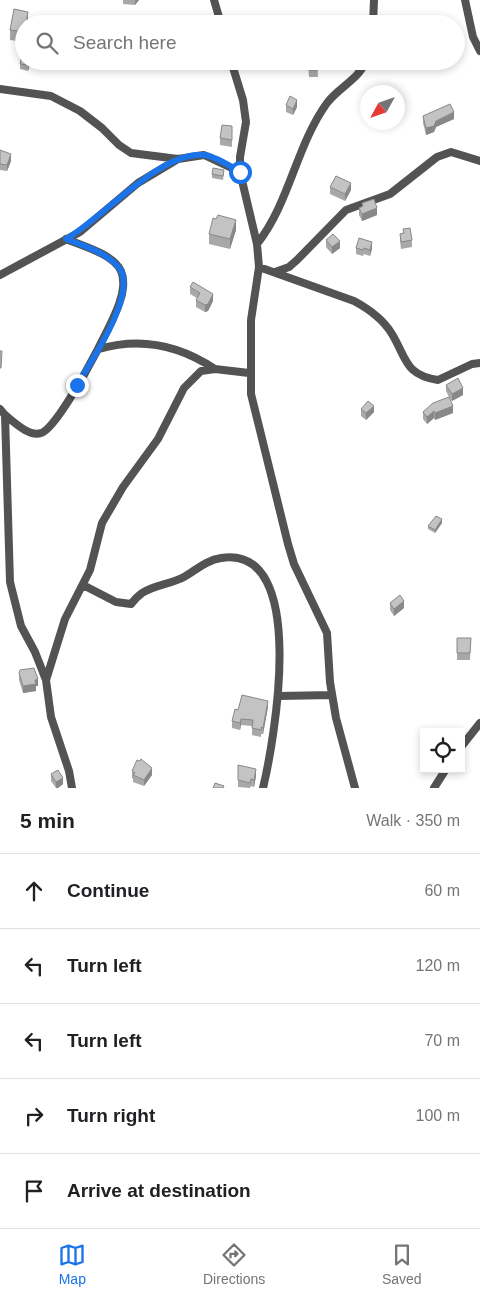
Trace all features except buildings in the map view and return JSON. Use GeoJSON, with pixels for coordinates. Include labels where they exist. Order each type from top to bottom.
{"type":"FeatureCollection","features":[{"type":"Feature","properties":{"kind":"street"},"geometry":{"type":"LineString","coordinates":[[214,0],[218,15]]}},
{"type":"Feature","properties":{"kind":"street"},"geometry":{"type":"LineString","coordinates":[[373,15],[374,0]]}},
{"type":"Feature","properties":{"kind":"street"},"geometry":{"type":"LineString","coordinates":[[464,0],[473,37],[480,51]]}},
{"type":"Feature","properties":{"kind":"street"},"geometry":{"type":"LineString","coordinates":[[234,70],[245,111],[240,172],[257,244],[259,267],[251,320],[250,394],[294,564],[327,634],[332,695],[347,763],[355,788]]}},
{"type":"Feature","properties":{"kind":"street"},"geometry":{"type":"LineString","coordinates":[[257,244],[279,211],[313,127],[322,111],[331,98],[362,70]]}},
{"type":"Feature","properties":{"kind":"street"},"geometry":{"type":"LineString","coordinates":[[0,89],[51,96],[80,111],[102,128],[125,150],[139,155],[178,159],[204,155],[240,172]]}},
{"type":"Feature","properties":{"kind":"street"},"geometry":{"type":"LineString","coordinates":[[275,272],[289,267],[346,210],[390,194],[437,157],[451,152],[480,161]]}},
{"type":"Feature","properties":{"kind":"street"},"geometry":{"type":"LineString","coordinates":[[0,275],[80,232],[138,183],[178,159]]}},
{"type":"Feature","properties":{"kind":"street"},"geometry":{"type":"LineString","coordinates":[[2,412],[26,430],[37,434],[43,433],[53,422],[99,349],[121,299],[123,282],[121,271],[113,262],[66,239]]}},
{"type":"Feature","properties":{"kind":"street"},"geometry":{"type":"LineString","coordinates":[[259,267],[299,283],[354,301],[369,309],[392,333],[408,367],[418,375],[438,380],[472,364],[480,363]]}},
{"type":"Feature","properties":{"kind":"street"},"geometry":{"type":"LineString","coordinates":[[99,349],[123,344],[160,345],[201,360],[215,369]]}},
{"type":"Feature","properties":{"kind":"street"},"geometry":{"type":"LineString","coordinates":[[46,680],[65,619],[90,570],[102,523],[123,487],[158,439],[184,388],[201,371],[215,369],[249,373]]}},
{"type":"Feature","properties":{"kind":"street"},"geometry":{"type":"LineString","coordinates":[[2,412],[10,582],[21,626],[38,658],[46,680],[51,717],[69,771],[72,788]]}},
{"type":"Feature","properties":{"kind":"street"},"geometry":{"type":"LineString","coordinates":[[0,526],[8,535]]}},
{"type":"Feature","properties":{"kind":"street"},"geometry":{"type":"LineString","coordinates":[[83,585],[116,602],[131,604],[142,594],[174,582],[210,561],[222,558],[249,562],[266,578],[275,605],[279,696],[272,748],[263,788]]}},
{"type":"Feature","properties":{"kind":"street"},"geometry":{"type":"LineString","coordinates":[[279,696],[332,695]]}},
{"type":"Feature","properties":{"kind":"street"},"geometry":{"type":"LineString","coordinates":[[465,742],[480,723]]}},
{"type":"Feature","properties":{"kind":"street"},"geometry":{"type":"LineString","coordinates":[[434,788],[443,773]]}},
{"type":"Feature","properties":{"kind":"route"},"geometry":{"type":"LineString","coordinates":[[77,385],[104,340],[114,318],[121,299],[123,282],[121,271],[113,262],[66,239],[80,232],[93,219],[118,201],[138,183],[178,159],[204,155],[210,156],[240,172]]}}]}
